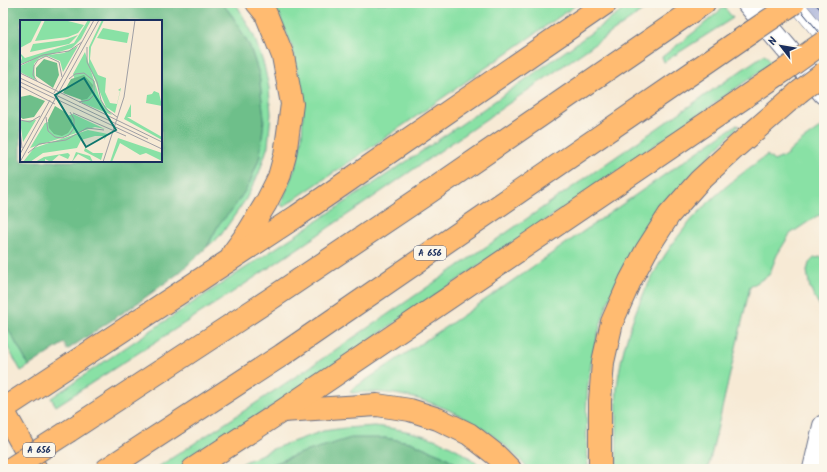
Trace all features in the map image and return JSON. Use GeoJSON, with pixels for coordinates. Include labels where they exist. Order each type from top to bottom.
{"type":"FeatureCollection","features":[{"type":"Feature","properties":{"kind":"highway"},"geometry":{"type":"LineString","coordinates":[[225,263],[249,231],[266,203],[279,177],[285,155],[292,104],[282,56],[266,14],[257,3]]}},
{"type":"Feature","properties":{"kind":"highway"},"geometry":{"type":"LineString","coordinates":[[36,469],[3,410],[297,216],[606,3]]}},
{"type":"Feature","properties":{"kind":"highway","name":"A 656"},"geometry":{"type":"LineString","coordinates":[[10,469],[269,300],[425,195],[704,3]]}},
{"type":"Feature","properties":{"kind":"highway","name":"A 656"},"geometry":{"type":"LineString","coordinates":[[106,469],[288,350],[794,3]]}},
{"type":"Feature","properties":{"kind":"highway"},"geometry":{"type":"LineString","coordinates":[[194,469],[282,411],[824,42]]}},
{"type":"Feature","properties":{"kind":"highway"},"geometry":{"type":"LineString","coordinates":[[600,469],[600,401],[603,362],[612,322],[630,281],[646,251],[669,215],[700,180],[799,92],[824,73]]}},
{"type":"Feature","properties":{"kind":"highway"},"geometry":{"type":"LineString","coordinates":[[282,411],[377,405],[410,410],[438,419],[469,434],[496,455],[510,469]]}},
{"type":"Feature","properties":{"kind":"street"},"geometry":{"type":"LineString","coordinates":[[748,3],[824,92]]}},
{"type":"Feature","properties":{"kind":"street"},"geometry":{"type":"LineString","coordinates":[[814,469],[824,426]]}},
{"type":"Feature","properties":{"kind":"lane"},"geometry":{"type":"LineString","coordinates":[[794,3],[824,38]]}},
{"type":"Feature","properties":{"kind":"shaded area"},"geometry":{"type":"Polygon","coordinates":[[[804,3],[824,3],[824,27],[804,3]]]}},
{"type":"Feature","properties":{"kind":"green space"},"geometry":{"type":"Polygon","coordinates":[[[3,3],[222,3],[233,17],[250,47],[259,74],[264,119],[260,156],[249,185],[232,210],[219,224],[207,247],[179,273],[139,302],[67,350],[64,343],[29,366],[3,320],[3,3]]]}},
{"type":"Feature","properties":{"kind":"green space"},"geometry":{"type":"Polygon","coordinates":[[[222,3],[234,3],[238,7],[254,36],[264,65],[269,88],[271,114],[268,146],[259,173],[246,199],[221,235],[207,247],[219,224],[232,210],[249,184],[260,156],[264,119],[259,74],[250,47],[233,17],[222,3]]]}},
{"type":"Feature","properties":{"kind":"green space"},"geometry":{"type":"Polygon","coordinates":[[[272,3],[579,3],[283,207],[281,204],[297,162],[302,136],[303,112],[292,47],[278,13],[272,3]]]}},
{"type":"Feature","properties":{"kind":"green space"},"geometry":{"type":"Polygon","coordinates":[[[633,3],[654,3],[236,290],[56,406],[51,398],[469,119],[633,3]]]}},
{"type":"Feature","properties":{"kind":"green space"},"geometry":{"type":"Polygon","coordinates":[[[724,7],[733,18],[664,62],[662,57],[724,7]]]}},
{"type":"Feature","properties":{"kind":"green space"},"geometry":{"type":"Polygon","coordinates":[[[765,54],[772,63],[605,180],[280,401],[177,469],[155,469],[309,368],[765,54]]]}},
{"type":"Feature","properties":{"kind":"green space"},"geometry":{"type":"Polygon","coordinates":[[[737,125],[739,126],[667,201],[654,217],[645,229],[624,265],[601,323],[591,363],[586,416],[588,469],[528,469],[512,452],[493,436],[450,410],[426,401],[401,395],[377,392],[350,392],[351,390],[462,316],[737,125]]]}},
{"type":"Feature","properties":{"kind":"green space"},"geometry":{"type":"Polygon","coordinates":[[[824,125],[824,214],[817,216],[790,234],[777,255],[769,275],[750,287],[708,469],[617,469],[617,387],[621,361],[636,310],[660,262],[675,240],[692,220],[710,201],[745,171],[767,155],[774,161],[785,156],[800,142],[824,125]]]}},
{"type":"Feature","properties":{"kind":"green space"},"geometry":{"type":"Polygon","coordinates":[[[821,257],[824,259],[824,313],[810,289],[807,271],[809,263],[814,258],[821,257]]]}},
{"type":"Feature","properties":{"kind":"green space"},"geometry":{"type":"Polygon","coordinates":[[[3,320],[29,366],[21,371],[3,339],[3,320]]]}},
{"type":"Feature","properties":{"kind":"green space"},"geometry":{"type":"Polygon","coordinates":[[[375,426],[433,438],[459,451],[483,469],[465,469],[442,455],[410,442],[385,438],[301,453],[261,469],[233,469],[275,448],[323,431],[375,426]]]}},
{"type":"Feature","properties":{"kind":"green space"},"geometry":{"type":"Polygon","coordinates":[[[351,438],[385,438],[410,442],[442,455],[465,469],[261,469],[301,453],[351,438]]]}},
{"type":"Feature","properties":{"kind":"tram line"},"geometry":{"type":"LineString","coordinates":[[795,3],[824,38]]}},
{"type":"Feature","properties":{"kind":"tram line"},"geometry":{"type":"LineString","coordinates":[[815,3],[824,14]]}}]}
